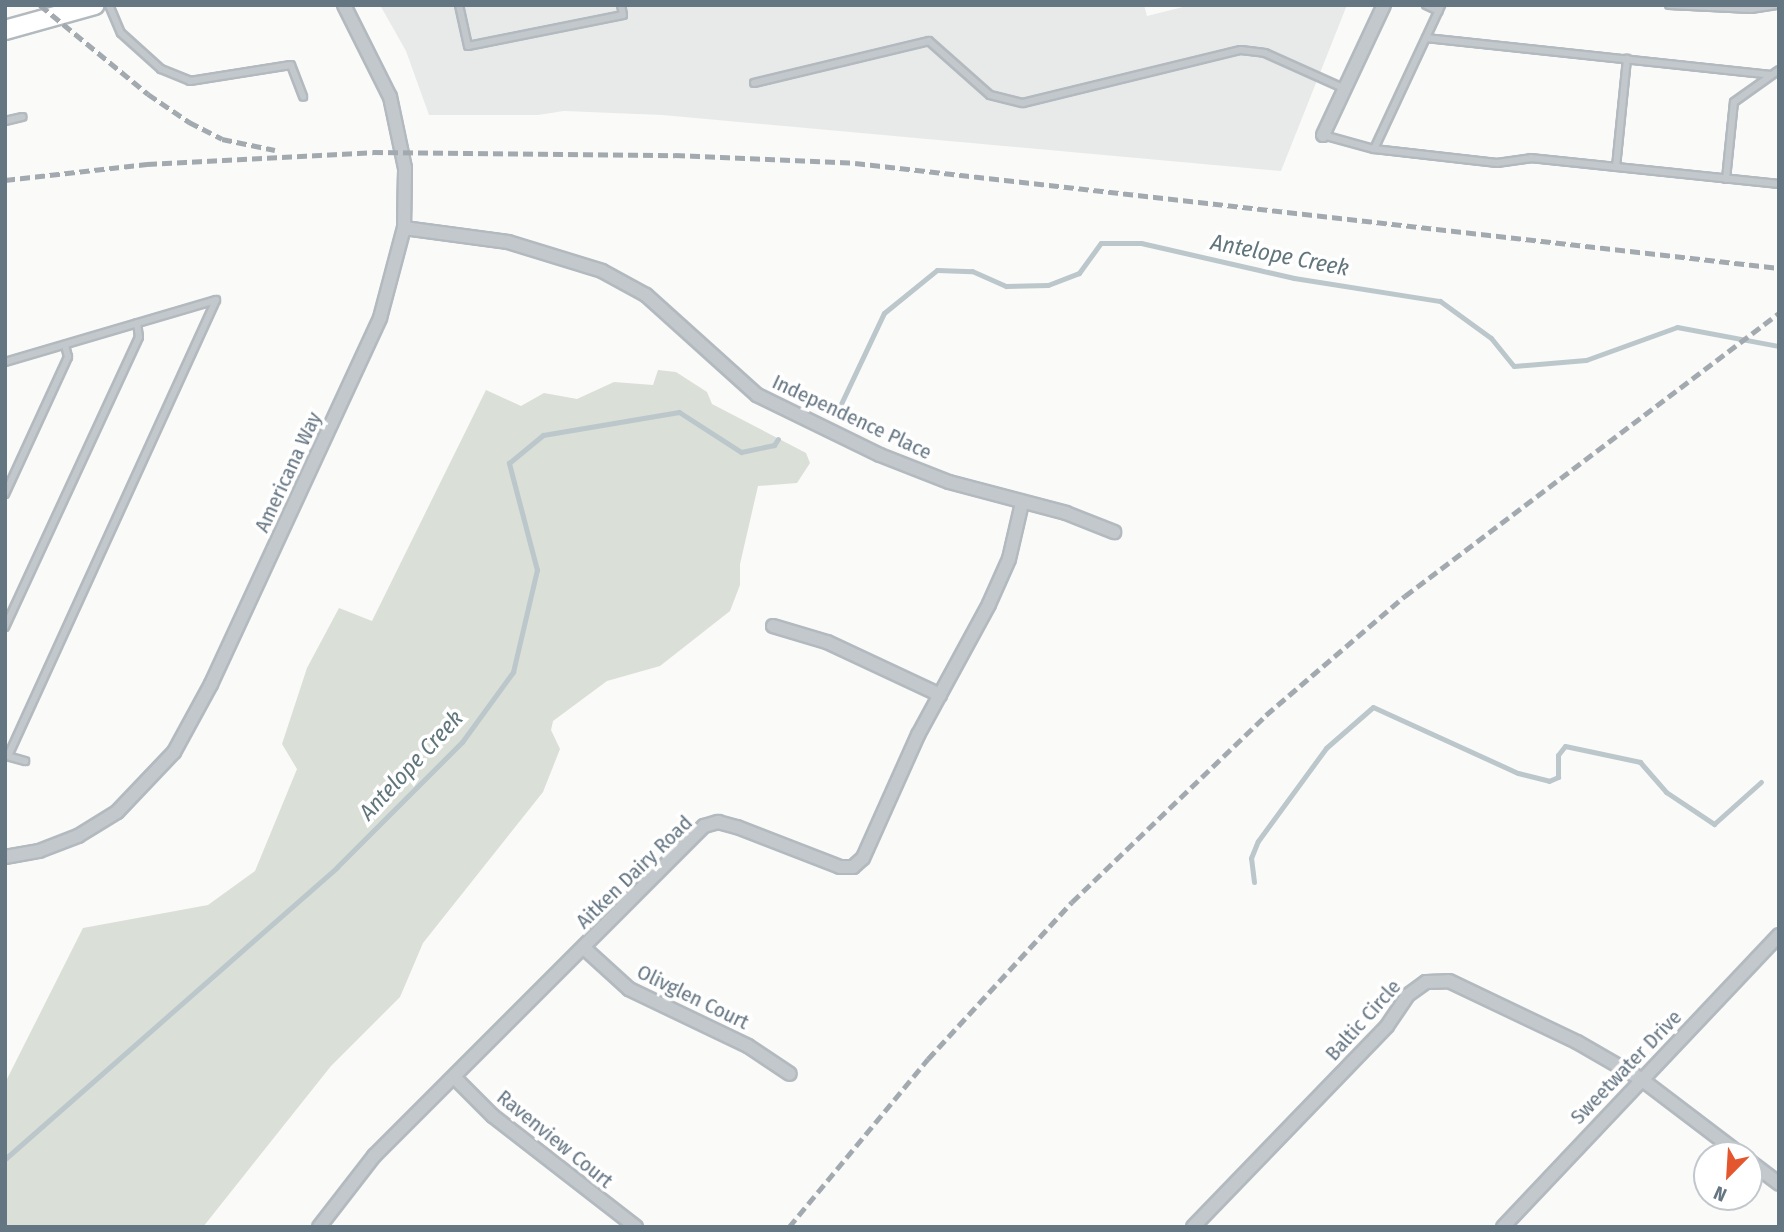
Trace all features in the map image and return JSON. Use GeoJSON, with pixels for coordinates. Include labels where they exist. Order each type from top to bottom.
{"type":"FeatureCollection","features":[{"type":"Feature","properties":{"kind":"main road"},"geometry":{"type":"LineString","coordinates":[[5,30],[95,5]]}},
{"type":"Feature","properties":{"kind":"street","name":"Americana Way"},"geometry":{"type":"LineString","coordinates":[[5,857],[38,851],[78,836],[107,818],[150,782],[174,752],[211,684],[380,318],[404,228],[405,168],[399,128],[376,64],[344,5]]}},
{"type":"Feature","properties":{"kind":"street"},"geometry":{"type":"LineString","coordinates":[[1323,135],[1384,5]]}},
{"type":"Feature","properties":{"kind":"street","name":"Independence Place"},"geometry":{"type":"LineString","coordinates":[[404,228],[508,242],[602,271],[646,295],[757,395],[880,455],[949,482],[1066,513],[1114,532]]}},
{"type":"Feature","properties":{"kind":"street","name":"Aitken Dairy Road"},"geometry":{"type":"LineString","coordinates":[[319,1227],[374,1156],[681,848],[711,824],[737,827],[840,867],[853,867],[863,859],[940,695],[962,661],[1009,559],[1022,503]]}},
{"type":"Feature","properties":{"kind":"street"},"geometry":{"type":"LineString","coordinates":[[773,626],[827,642],[940,695]]}},
{"type":"Feature","properties":{"kind":"street","name":"Sweetwater Drive"},"geometry":{"type":"LineString","coordinates":[[1503,1227],[1779,935]]}},
{"type":"Feature","properties":{"kind":"street","name":"Olivglen Court"},"geometry":{"type":"LineString","coordinates":[[584,948],[629,989],[748,1046],[790,1074]]}},
{"type":"Feature","properties":{"kind":"street","name":"Baltic Circle"},"geometry":{"type":"LineString","coordinates":[[1193,1227],[1387,1026],[1408,995],[1426,982],[1449,981],[1577,1042],[1641,1079],[1723,1141]]}},
{"type":"Feature","properties":{"kind":"street","name":"Ravenview Court"},"geometry":{"type":"LineString","coordinates":[[454,1077],[493,1115],[636,1227]]}},
{"type":"Feature","properties":{"kind":"street"},"geometry":{"type":"LineString","coordinates":[[1763,1172],[1779,1184]]}},
{"type":"Feature","properties":{"kind":"lane"},"geometry":{"type":"LineString","coordinates":[[109,5],[121,33],[161,69],[190,81],[291,65],[303,97]]}},
{"type":"Feature","properties":{"kind":"lane"},"geometry":{"type":"LineString","coordinates":[[459,5],[468,46],[623,15],[621,5]]}},
{"type":"Feature","properties":{"kind":"lane"},"geometry":{"type":"LineString","coordinates":[[1374,149],[1440,8],[1426,5]]}},
{"type":"Feature","properties":{"kind":"lane"},"geometry":{"type":"LineString","coordinates":[[1669,5],[1765,9],[1777,5]]}},
{"type":"Feature","properties":{"kind":"lane"},"geometry":{"type":"LineString","coordinates":[[1426,38],[1771,75]]}},
{"type":"Feature","properties":{"kind":"lane"},"geometry":{"type":"LineString","coordinates":[[754,83],[929,41],[990,95],[1023,103],[1252,49],[1345,89]]}},
{"type":"Feature","properties":{"kind":"lane"},"geometry":{"type":"LineString","coordinates":[[1616,167],[1627,59]]}},
{"type":"Feature","properties":{"kind":"lane"},"geometry":{"type":"LineString","coordinates":[[1726,179],[1734,102],[1779,70]]}},
{"type":"Feature","properties":{"kind":"lane"},"geometry":{"type":"LineString","coordinates":[[5,121],[23,117]]}},
{"type":"Feature","properties":{"kind":"lane"},"geometry":{"type":"LineString","coordinates":[[1323,135],[1374,149],[1497,163],[1531,158],[1779,184]]}},
{"type":"Feature","properties":{"kind":"lane"},"geometry":{"type":"LineString","coordinates":[[5,362],[216,300],[7,756],[25,761]]}},
{"type":"Feature","properties":{"kind":"lane"},"geometry":{"type":"LineString","coordinates":[[5,627],[139,337],[137,323]]}},
{"type":"Feature","properties":{"kind":"lane"},"geometry":{"type":"LineString","coordinates":[[5,494],[68,357],[65,345]]}},
{"type":"Feature","properties":{"kind":"shaded area"},"geometry":{"type":"Polygon","coordinates":[[[380,5],[1144,5],[1147,16],[1191,5],[1347,5],[1281,171],[662,115],[564,111],[538,115],[429,115],[406,51],[380,5]]]}},
{"type":"Feature","properties":{"kind":"shaded area"},"geometry":{"type":"Polygon","coordinates":[[[658,370],[676,372],[707,392],[712,404],[806,453],[810,463],[797,483],[758,486],[740,564],[740,585],[730,611],[660,666],[607,681],[553,721],[551,730],[560,749],[543,792],[423,943],[400,997],[331,1066],[203,1227],[5,1227],[5,1083],[83,928],[208,905],[255,871],[297,769],[282,744],[307,668],[339,608],[372,621],[486,390],[521,406],[544,393],[577,399],[614,382],[653,385],[658,370]]]}},
{"type":"Feature","properties":{"kind":"waterway","name":"Antelope Creek"},"geometry":{"type":"LineString","coordinates":[[839,408],[884,313],[937,270],[972,271],[1006,286],[1048,285],[1079,273],[1101,243],[1141,243],[1294,278],[1440,301],[1491,338],[1514,366],[1586,360],[1677,327],[1779,346]]}},
{"type":"Feature","properties":{"kind":"waterway","name":"Antelope Creek"},"geometry":{"type":"LineString","coordinates":[[5,1159],[337,867],[462,742],[513,672],[537,570],[509,463],[543,435],[679,412],[741,452],[774,445],[778,439]]}},
{"type":"Feature","properties":{"kind":"waterway"},"geometry":{"type":"LineString","coordinates":[[1254,882],[1251,858],[1258,841],[1326,748],[1373,707],[1518,773],[1549,781],[1558,777],[1558,755],[1565,746],[1640,762],[1666,792],[1714,824],[1761,782]]}},
{"type":"Feature","properties":{"kind":"railway"},"geometry":{"type":"LineString","coordinates":[[40,5],[148,94],[189,122],[222,139],[275,150]]}},
{"type":"Feature","properties":{"kind":"railway"},"geometry":{"type":"LineString","coordinates":[[5,180],[147,164],[373,152],[675,155],[855,163],[1779,268]]}},
{"type":"Feature","properties":{"kind":"railway"},"geometry":{"type":"LineString","coordinates":[[789,1227],[928,1059],[1072,902],[1266,715],[1405,596],[1779,313]]}}]}
